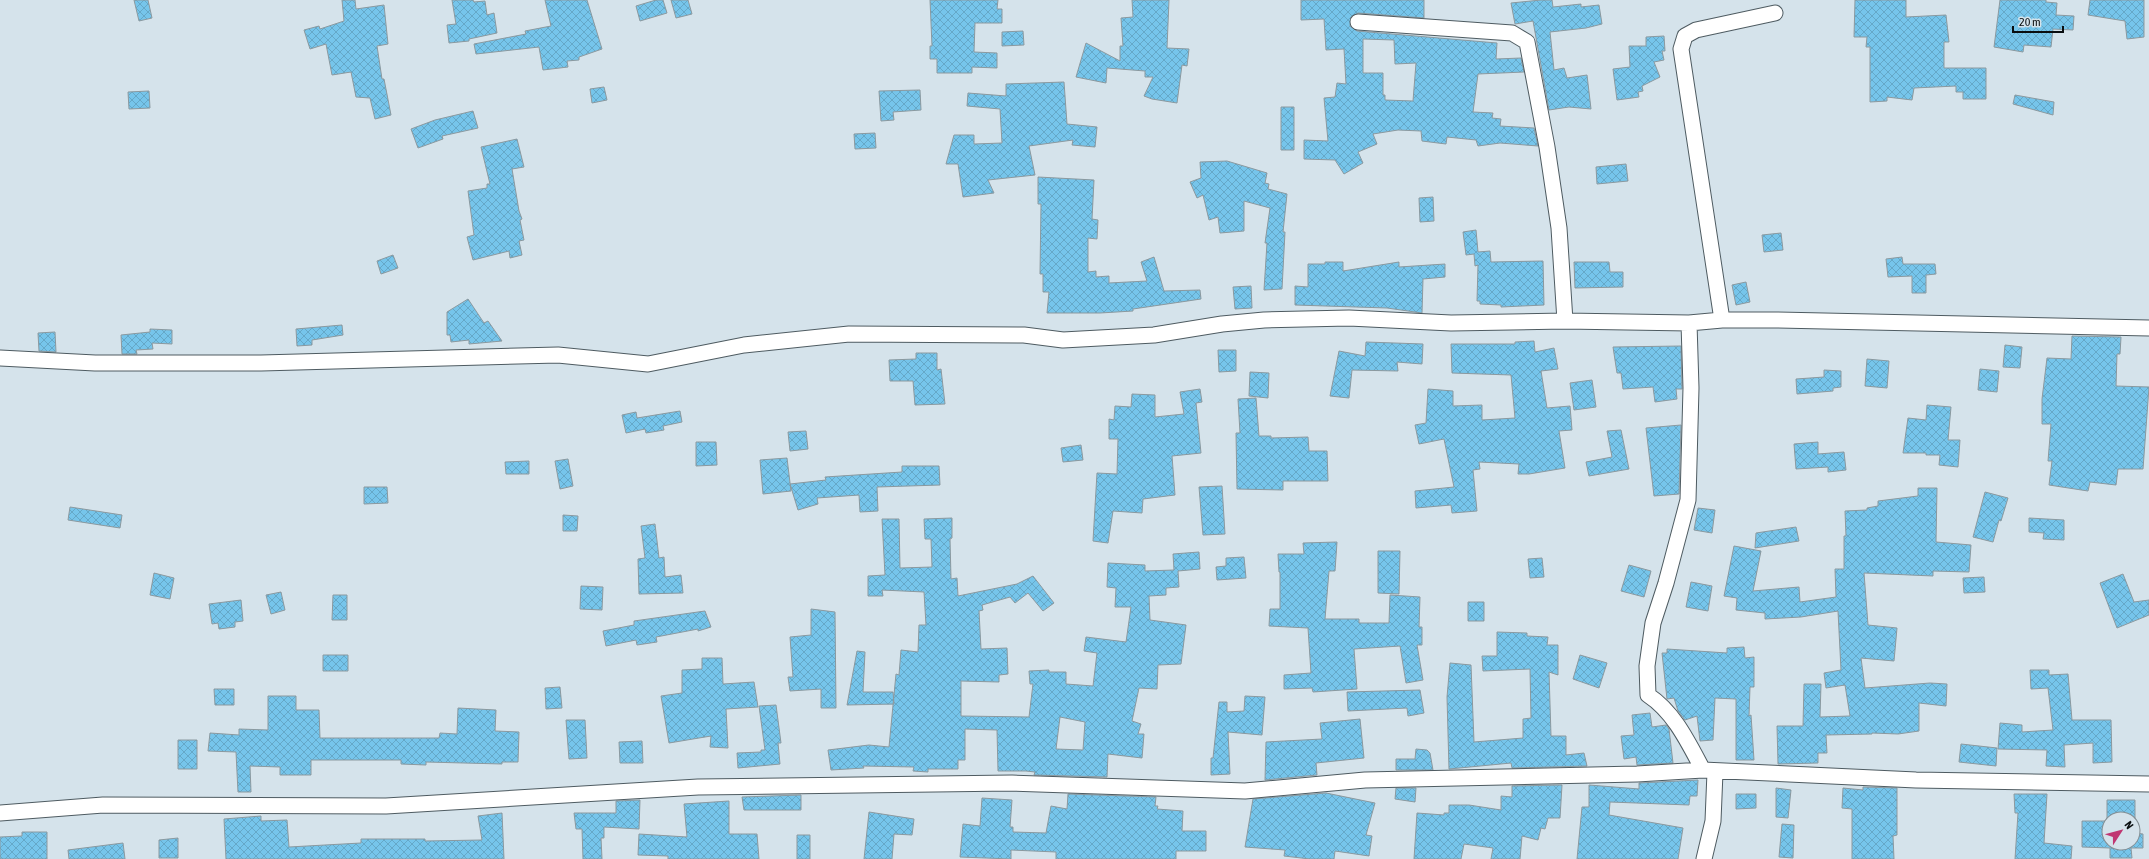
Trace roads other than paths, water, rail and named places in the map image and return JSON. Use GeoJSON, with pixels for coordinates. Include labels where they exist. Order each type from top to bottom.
{"type":"FeatureCollection","features":[{"type":"Feature","properties":{"kind":"street"},"geometry":{"type":"LineString","coordinates":[[1722,320],[1681,49],[1685,36],[1696,30],[1775,13]]}},
{"type":"Feature","properties":{"kind":"street"},"geometry":{"type":"LineString","coordinates":[[1358,22],[1512,33],[1527,42],[1547,147],[1559,228],[1565,321]]}},
{"type":"Feature","properties":{"kind":"street"},"geometry":{"type":"LineString","coordinates":[[0,358],[95,363],[261,363],[558,355],[648,364],[744,345],[849,334],[1024,335],[1063,340],[1154,335],[1222,324],[1264,320],[1349,318],[1451,323],[1565,321],[1689,323],[1722,320],[2149,328]]}},
{"type":"Feature","properties":{"kind":"street"},"geometry":{"type":"LineString","coordinates":[[1689,323],[1691,388],[1688,500],[1666,583],[1653,623],[1647,666],[1648,695],[1661,704],[1683,732],[1709,771],[1713,821],[1704,859]]}},
{"type":"Feature","properties":{"kind":"street"},"geometry":{"type":"LineString","coordinates":[[0,813],[103,805],[386,806],[698,787],[1012,783],[1245,791],[1365,780],[1709,771],[1916,780],[2149,784]]}}]}
